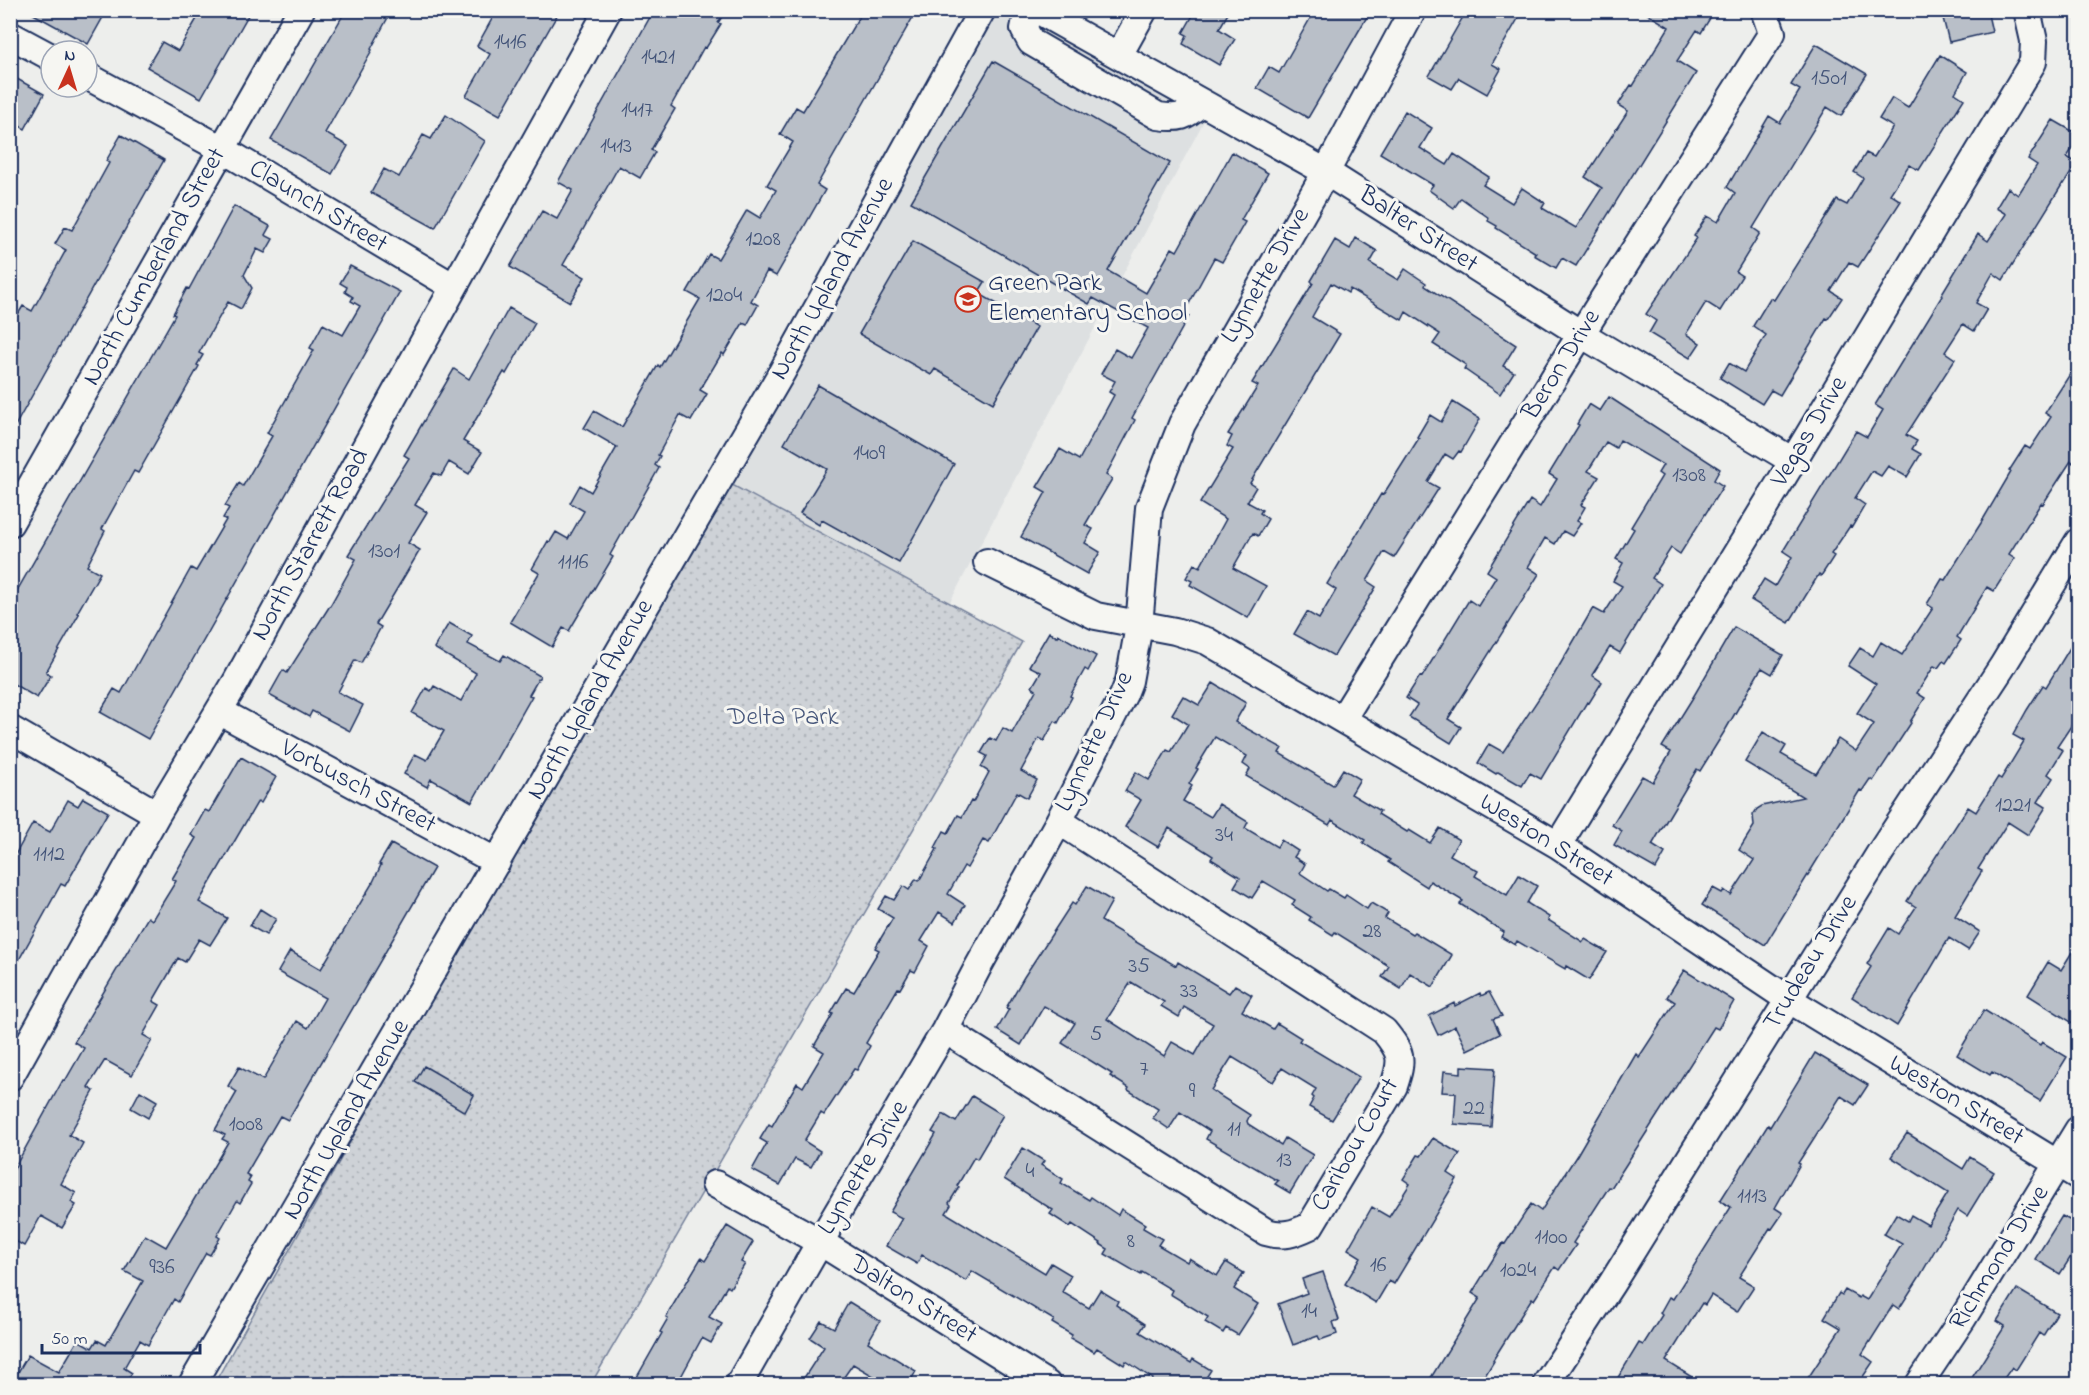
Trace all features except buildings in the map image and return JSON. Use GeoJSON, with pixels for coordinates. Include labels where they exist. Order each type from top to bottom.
{"type":"FeatureCollection","features":[{"type":"Feature","properties":{"kind":"street","name":"North Cumberland Street"},"geometry":{"type":"LineString","coordinates":[[10,523],[301,10]]}},
{"type":"Feature","properties":{"kind":"street","name":"North Starrett Road"},"geometry":{"type":"LineString","coordinates":[[10,1077],[157,814],[219,711],[608,10]]}},
{"type":"Feature","properties":{"kind":"street","name":"North Upland Avenue"},"geometry":{"type":"LineString","coordinates":[[192,1384],[782,372],[982,10]]}},
{"type":"Feature","properties":{"kind":"street"},"geometry":{"type":"LineString","coordinates":[[1028,10],[1024,29],[1031,42],[1158,117],[1186,116],[1201,103]]}},
{"type":"Feature","properties":{"kind":"street","name":"Balter Street"},"geometry":{"type":"LineString","coordinates":[[1037,10],[1326,172],[1581,334],[1793,461]]}},
{"type":"Feature","properties":{"kind":"street"},"geometry":{"type":"LineString","coordinates":[[1119,55],[1143,10]]}},
{"type":"Feature","properties":{"kind":"street","name":"Lynnette Drive"},"geometry":{"type":"LineString","coordinates":[[739,1384],[945,1030],[1059,821],[1124,694],[1129,681],[1139,626],[1149,508],[1182,424],[1326,172],[1413,10]]}},
{"type":"Feature","properties":{"kind":"street","name":"Beron Drive"},"geometry":{"type":"LineString","coordinates":[[1342,718],[1772,33],[1764,10]]}},
{"type":"Feature","properties":{"kind":"street","name":"Vegas Drive"},"geometry":{"type":"LineString","coordinates":[[1558,845],[2033,62],[2034,41],[2027,10]]}},
{"type":"Feature","properties":{"kind":"street"},"geometry":{"type":"LineString","coordinates":[[10,35],[39,51]]}},
{"type":"Feature","properties":{"kind":"street","name":"Claunch Street"},"geometry":{"type":"LineString","coordinates":[[99,82],[222,149],[454,287]]}},
{"type":"Feature","properties":{"kind":"street","name":"Trudeau Drive"},"geometry":{"type":"LineString","coordinates":[[1546,1384],[1612,1283],[1880,853],[2002,667],[2079,542]]}},
{"type":"Feature","properties":{"kind":"street","name":"Weston Street"},"geometry":{"type":"LineString","coordinates":[[987,562],[1096,616],[1139,626],[1175,631],[1207,641],[1558,845],[1788,999],[2068,1169]]}},
{"type":"Feature","properties":{"kind":"street","name":"Vorbusch Street"},"geometry":{"type":"LineString","coordinates":[[219,711],[497,862]]}},
{"type":"Feature","properties":{"kind":"street"},"geometry":{"type":"LineString","coordinates":[[10,729],[157,814]]}},
{"type":"Feature","properties":{"kind":"street","name":"Caribou Court"},"geometry":{"type":"LineString","coordinates":[[945,1030],[1266,1232],[1281,1236],[1310,1226],[1394,1086],[1401,1067],[1397,1048],[1384,1031],[1059,821]]}},
{"type":"Feature","properties":{"kind":"street","name":"Richmond Drive"},"geometry":{"type":"LineString","coordinates":[[1919,1384],[2068,1169],[2079,1130]]}},
{"type":"Feature","properties":{"kind":"street","name":"Dalton Street"},"geometry":{"type":"LineString","coordinates":[[715,1184],[820,1242],[1047,1384]]}},
{"type":"Feature","properties":{"kind":"shaded area","name":"Green Park Elementary School"},"geometry":{"type":"Polygon","coordinates":[[[991,11],[1008,11],[1206,117],[950,602],[723,480],[991,11]]]}},
{"type":"Feature","properties":{"kind":"green space","name":"Delta Park"},"geometry":{"type":"Polygon","coordinates":[[[723,480],[1022,642],[591,1384],[214,1384],[723,480]]]}},
{"type":"Feature","properties":{"kind":"place","name":"Green Park Elementary School"},"geometry":{"type":"Point","coordinates":[968,299]}}]}
